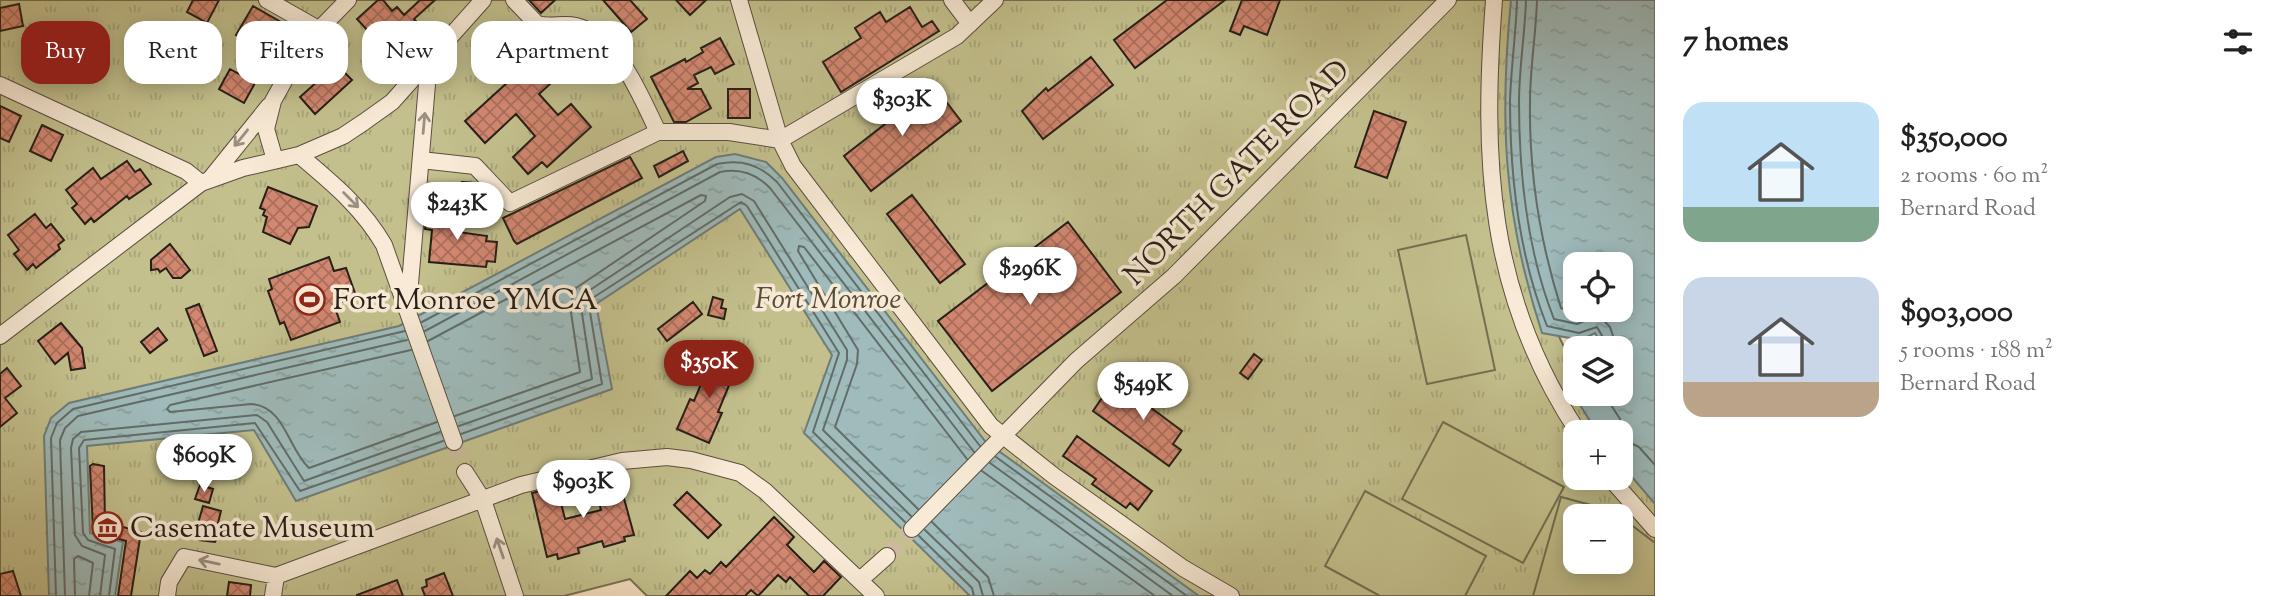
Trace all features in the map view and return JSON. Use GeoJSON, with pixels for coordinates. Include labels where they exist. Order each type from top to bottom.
{"type":"FeatureCollection","features":[{"type":"Feature","properties":{"kind":"street"},"geometry":{"type":"LineString","coordinates":[[267,0],[304,21]]}},
{"type":"Feature","properties":{"kind":"street"},"geometry":{"type":"LineString","coordinates":[[328,21],[348,0]]}},
{"type":"Feature","properties":{"kind":"street"},"geometry":{"type":"LineString","coordinates":[[457,29],[483,0]]}},
{"type":"Feature","properties":{"kind":"street"},"geometry":{"type":"LineString","coordinates":[[514,0],[537,24],[577,26],[598,38],[629,73],[658,132]]}},
{"type":"Feature","properties":{"kind":"street"},"geometry":{"type":"LineString","coordinates":[[739,0],[780,140],[793,166],[1000,439],[1183,568],[1231,596]]}},
{"type":"Feature","properties":{"kind":"street"},"geometry":{"type":"LineString","coordinates":[[952,0],[970,24]]}},
{"type":"Feature","properties":{"kind":"street"},"geometry":{"type":"LineString","coordinates":[[421,160],[475,166],[510,203],[658,132],[729,132],[780,140],[950,41],[995,0]]}},
{"type":"Feature","properties":{"kind":"street","name":"NORTH GATE ROAD"},"geometry":{"type":"LineString","coordinates":[[912,529],[1076,361],[1174,276],[1448,0]]}},
{"type":"Feature","properties":{"kind":"street"},"geometry":{"type":"LineString","coordinates":[[1494,0],[1487,136],[1492,193],[1503,261],[1524,328],[1549,382],[1571,420]]}},
{"type":"Feature","properties":{"kind":"street"},"geometry":{"type":"LineString","coordinates":[[0,336],[206,180],[273,101],[282,84]]}},
{"type":"Feature","properties":{"kind":"street"},"geometry":{"type":"LineString","coordinates":[[0,85],[206,180],[299,155],[343,136],[392,102],[408,84]]}},
{"type":"Feature","properties":{"kind":"street"},"geometry":{"type":"LineString","coordinates":[[408,313],[427,84]]}},
{"type":"Feature","properties":{"kind":"street"},"geometry":{"type":"LineString","coordinates":[[273,101],[266,129],[275,160]]}},
{"type":"Feature","properties":{"kind":"street"},"geometry":{"type":"LineString","coordinates":[[299,155],[354,203],[368,218],[384,245],[454,443]]}},
{"type":"Feature","properties":{"kind":"street"},"geometry":{"type":"LineString","coordinates":[[384,245],[401,253],[414,245]]}},
{"type":"Feature","properties":{"kind":"street"},"geometry":{"type":"LineString","coordinates":[[167,596],[170,582],[184,557],[276,576],[521,485],[646,457],[691,460],[740,473],[765,491],[876,596]]}},
{"type":"Feature","properties":{"kind":"street"},"geometry":{"type":"LineString","coordinates":[[466,472],[483,500],[514,596]]}},
{"type":"Feature","properties":{"kind":"street"},"geometry":{"type":"LineString","coordinates":[[1621,490],[1655,529]]}},
{"type":"Feature","properties":{"kind":"street"},"geometry":{"type":"LineString","coordinates":[[860,580],[887,556]]}},
{"type":"Feature","properties":{"kind":"street"},"geometry":{"type":"LineString","coordinates":[[273,596],[276,576]]}},
{"type":"Feature","properties":{"kind":"green space","name":"Fort Monroe"},"geometry":{"type":"Polygon","coordinates":[[[0,0],[1516,0],[1554,326],[1563,345],[1563,406],[1596,406],[1605,420],[1563,420],[1563,490],[1633,490],[1633,457],[1655,484],[1655,596],[647,596],[630,579],[564,596],[0,596],[0,0]]]}},
{"type":"Feature","properties":{"kind":"green space"},"geometry":{"type":"Polygon","coordinates":[[[1466,235],[1495,370],[1427,384],[1398,250],[1466,235]]]}},
{"type":"Feature","properties":{"kind":"green space"},"geometry":{"type":"Polygon","coordinates":[[[1443,422],[1563,486],[1523,563],[1402,499],[1443,422]]]}},
{"type":"Feature","properties":{"kind":"green space"},"geometry":{"type":"Polygon","coordinates":[[[1365,491],[1486,556],[1465,596],[1380,596],[1325,566],[1365,491]]]}},
{"type":"Feature","properties":{"kind":"green space"},"geometry":{"type":"Polygon","coordinates":[[[1561,497],[1587,504],[1563,504],[1563,574],[1633,574],[1633,526],[1655,543],[1655,596],[1533,596],[1561,497]]]}},
{"type":"Feature","properties":{"kind":"water"},"geometry":{"type":"Polygon","coordinates":[[[1511,0],[1655,0],[1655,504],[1633,478],[1633,420],[1589,420],[1581,406],[1633,406],[1633,336],[1597,336],[1595,333],[1589,336],[1563,337],[1542,333],[1519,249],[1512,209],[1505,87],[1511,0]]]}},
{"type":"Feature","properties":{"kind":"water"},"geometry":{"type":"Polygon","coordinates":[[[735,154],[766,162],[782,178],[985,441],[1199,596],[970,596],[804,433],[832,355],[740,209],[596,304],[612,389],[296,501],[254,430],[87,446],[90,533],[123,542],[115,596],[49,596],[44,436],[51,418],[69,403],[399,326],[716,157],[735,154]]]}},
{"type":"Feature","properties":{"kind":"building"},"geometry":{"type":"Polygon","coordinates":[[[193,0],[219,0],[208,21],[187,12],[193,0]]]}},
{"type":"Feature","properties":{"kind":"building"},"geometry":{"type":"Polygon","coordinates":[[[378,0],[383,0],[392,11],[397,7],[404,15],[420,0],[435,0],[414,19],[416,21],[362,21],[362,24],[357,19],[378,0]]]}},
{"type":"Feature","properties":{"kind":"building"},"geometry":{"type":"Polygon","coordinates":[[[529,0],[555,0],[541,13],[529,0]]]}},
{"type":"Feature","properties":{"kind":"building"},"geometry":{"type":"Polygon","coordinates":[[[603,0],[630,0],[647,19],[633,30],[633,21],[621,21],[603,0]]]}},
{"type":"Feature","properties":{"kind":"building"},"geometry":{"type":"Polygon","coordinates":[[[676,0],[706,0],[690,15],[676,0]]]}},
{"type":"Feature","properties":{"kind":"building"},"geometry":{"type":"Polygon","coordinates":[[[1167,0],[1225,0],[1135,68],[1114,40],[1167,0]]]}},
{"type":"Feature","properties":{"kind":"building"},"geometry":{"type":"Polygon","coordinates":[[[1242,0],[1280,0],[1267,35],[1244,26],[1240,35],[1230,31],[1242,0]]]}},
{"type":"Feature","properties":{"kind":"building"},"geometry":{"type":"Polygon","coordinates":[[[19,4],[21,26],[0,31],[0,8],[19,4]]]}},
{"type":"Feature","properties":{"kind":"building"},"geometry":{"type":"Polygon","coordinates":[[[253,6],[279,21],[244,21],[253,6]]]}},
{"type":"Feature","properties":{"kind":"building"},"geometry":{"type":"Polygon","coordinates":[[[910,7],[922,27],[932,21],[939,31],[841,92],[823,62],[861,38],[855,28],[880,12],[886,22],[910,7]]]}},
{"type":"Feature","properties":{"kind":"building"},"geometry":{"type":"Polygon","coordinates":[[[720,38],[734,64],[715,74],[711,67],[694,75],[698,83],[687,89],[701,89],[711,108],[686,122],[674,122],[651,77],[685,59],[686,62],[703,52],[701,48],[720,38]]]}},
{"type":"Feature","properties":{"kind":"building"},"geometry":{"type":"Polygon","coordinates":[[[1091,57],[1113,85],[1043,139],[1022,111],[1046,88],[1048,91],[1091,57]]]}},
{"type":"Feature","properties":{"kind":"building"},"geometry":{"type":"Polygon","coordinates":[[[230,69],[236,72],[236,84],[254,84],[244,103],[219,89],[230,69]]]}},
{"type":"Feature","properties":{"kind":"building"},"geometry":{"type":"Polygon","coordinates":[[[315,84],[348,84],[315,114],[300,97],[315,84]]]}},
{"type":"Feature","properties":{"kind":"building"},"geometry":{"type":"Polygon","coordinates":[[[506,84],[550,84],[539,94],[558,115],[571,104],[591,127],[547,167],[542,162],[528,174],[513,157],[535,136],[516,114],[485,143],[465,121],[506,84]]]}},
{"type":"Feature","properties":{"kind":"building"},"geometry":{"type":"Polygon","coordinates":[[[934,86],[961,121],[871,191],[844,156],[934,86]]]}},
{"type":"Feature","properties":{"kind":"building"},"geometry":{"type":"Polygon","coordinates":[[[728,89],[750,89],[750,118],[728,118],[728,89]]]}},
{"type":"Feature","properties":{"kind":"building"},"geometry":{"type":"Polygon","coordinates":[[[0,106],[21,116],[9,142],[0,138],[0,106]]]}},
{"type":"Feature","properties":{"kind":"building"},"geometry":{"type":"Polygon","coordinates":[[[1374,111],[1406,122],[1387,178],[1355,167],[1374,111]]]}},
{"type":"Feature","properties":{"kind":"building"},"geometry":{"type":"Polygon","coordinates":[[[42,125],[63,135],[51,161],[30,151],[42,125]]]}},
{"type":"Feature","properties":{"kind":"building"},"geometry":{"type":"Polygon","coordinates":[[[683,151],[688,161],[659,177],[654,166],[683,151]]]}},
{"type":"Feature","properties":{"kind":"building"},"geometry":{"type":"Polygon","coordinates":[[[630,157],[642,178],[517,244],[514,241],[503,218],[630,157]]]}},
{"type":"Feature","properties":{"kind":"building"},"geometry":{"type":"Polygon","coordinates":[[[127,161],[135,172],[140,169],[151,184],[129,199],[127,196],[94,222],[91,218],[85,224],[72,208],[77,204],[66,190],[93,168],[101,179],[127,161]]]}},
{"type":"Feature","properties":{"kind":"building"},"geometry":{"type":"Polygon","coordinates":[[[462,182],[476,183],[485,192],[483,210],[460,209],[462,182]]]}},
{"type":"Feature","properties":{"kind":"building"},"geometry":{"type":"Polygon","coordinates":[[[268,187],[317,206],[309,227],[298,228],[290,244],[263,232],[267,217],[263,215],[265,210],[260,208],[268,187]]]}},
{"type":"Feature","properties":{"kind":"building"},"geometry":{"type":"Polygon","coordinates":[[[912,195],[965,264],[940,283],[887,214],[912,195]]]}},
{"type":"Feature","properties":{"kind":"building"},"geometry":{"type":"Polygon","coordinates":[[[428,209],[460,212],[458,232],[487,236],[486,241],[497,242],[495,262],[487,261],[486,267],[429,262],[432,230],[425,229],[428,209]]]}},
{"type":"Feature","properties":{"kind":"building"},"geometry":{"type":"Polygon","coordinates":[[[35,214],[46,228],[51,224],[64,240],[58,245],[60,249],[36,268],[33,264],[27,270],[14,254],[19,250],[8,235],[35,214]]]}},
{"type":"Feature","properties":{"kind":"building"},"geometry":{"type":"Polygon","coordinates":[[[1068,222],[1121,292],[992,391],[938,321],[1068,222]]]}},
{"type":"Feature","properties":{"kind":"building"},"geometry":{"type":"Polygon","coordinates":[[[170,244],[190,270],[181,278],[173,278],[166,268],[160,272],[158,269],[151,270],[151,260],[170,244]]]}},
{"type":"Feature","properties":{"kind":"building","name":"Fort Monroe YMCA"},"geometry":{"type":"Polygon","coordinates":[[[329,257],[334,271],[346,268],[356,296],[334,305],[340,322],[291,340],[284,322],[280,324],[268,291],[272,289],[269,279],[329,257]]]}},
{"type":"Feature","properties":{"kind":"building"},"geometry":{"type":"Polygon","coordinates":[[[713,297],[723,300],[721,308],[726,309],[724,319],[708,315],[713,297]]]}},
{"type":"Feature","properties":{"kind":"building"},"geometry":{"type":"Polygon","coordinates":[[[693,302],[702,314],[667,341],[658,329],[693,302]]]}},
{"type":"Feature","properties":{"kind":"building"},"geometry":{"type":"Polygon","coordinates":[[[199,304],[217,351],[204,356],[186,309],[199,304]]]}},
{"type":"Feature","properties":{"kind":"building"},"geometry":{"type":"Polygon","coordinates":[[[61,323],[82,348],[85,368],[71,370],[68,353],[55,364],[38,341],[61,323]]]}},
{"type":"Feature","properties":{"kind":"building"},"geometry":{"type":"Polygon","coordinates":[[[158,328],[167,340],[150,353],[141,342],[158,328]]]}},
{"type":"Feature","properties":{"kind":"building"},"geometry":{"type":"Polygon","coordinates":[[[726,351],[739,361],[718,412],[722,413],[709,443],[677,429],[690,399],[694,401],[704,377],[708,378],[720,353],[724,354],[726,351]]]}},
{"type":"Feature","properties":{"kind":"building"},"geometry":{"type":"Polygon","coordinates":[[[1254,354],[1262,360],[1248,379],[1240,373],[1254,354]]]}},
{"type":"Feature","properties":{"kind":"building"},"geometry":{"type":"Polygon","coordinates":[[[7,368],[21,386],[5,398],[17,413],[0,427],[0,374],[7,368]]]}},
{"type":"Feature","properties":{"kind":"building"},"geometry":{"type":"Polygon","coordinates":[[[1154,372],[1163,378],[1146,404],[1182,431],[1173,444],[1181,450],[1169,466],[1093,411],[1104,395],[1119,406],[1129,393],[1136,397],[1154,372]]]}},
{"type":"Feature","properties":{"kind":"building"},"geometry":{"type":"Polygon","coordinates":[[[1077,436],[1152,491],[1138,510],[1130,503],[1126,508],[1092,484],[1096,479],[1063,456],[1077,436]]]}},
{"type":"Feature","properties":{"kind":"building","name":"Casemate Museum"},"geometry":{"type":"Polygon","coordinates":[[[90,466],[104,466],[105,522],[141,532],[131,596],[118,596],[126,541],[93,531],[90,466]]]}},
{"type":"Feature","properties":{"kind":"building"},"geometry":{"type":"Polygon","coordinates":[[[617,473],[634,535],[624,537],[625,541],[604,547],[602,541],[578,548],[579,553],[558,559],[557,554],[547,557],[532,493],[557,487],[565,519],[601,510],[593,479],[617,473]]]}},
{"type":"Feature","properties":{"kind":"building"},"geometry":{"type":"Polygon","coordinates":[[[200,485],[213,489],[209,503],[195,499],[200,485]]]}},
{"type":"Feature","properties":{"kind":"building"},"geometry":{"type":"Polygon","coordinates":[[[687,492],[721,525],[708,538],[674,505],[687,492]]]}},
{"type":"Feature","properties":{"kind":"building"},"geometry":{"type":"Polygon","coordinates":[[[203,506],[221,511],[218,523],[223,525],[215,542],[199,540],[195,534],[203,506]]]}},
{"type":"Feature","properties":{"kind":"building"},"geometry":{"type":"Polygon","coordinates":[[[774,517],[794,537],[787,545],[814,572],[824,561],[841,577],[823,596],[809,596],[790,577],[786,582],[778,575],[758,596],[751,590],[745,596],[666,596],[690,571],[697,578],[705,570],[710,574],[721,562],[726,567],[774,517]]]}},
{"type":"Feature","properties":{"kind":"building"},"geometry":{"type":"Polygon","coordinates":[[[13,571],[21,596],[0,596],[0,574],[13,571]]]}},
{"type":"Feature","properties":{"kind":"building"},"geometry":{"type":"Polygon","coordinates":[[[444,573],[453,596],[425,596],[422,588],[427,586],[426,580],[444,573]]]}},
{"type":"Feature","properties":{"kind":"building"},"geometry":{"type":"Polygon","coordinates":[[[397,580],[403,596],[357,596],[357,595],[397,580]]]}},
{"type":"Feature","properties":{"kind":"building"},"geometry":{"type":"Polygon","coordinates":[[[229,582],[251,585],[250,596],[227,596],[229,582]]]}},
{"type":"Feature","properties":{"kind":"tunnel"},"geometry":{"type":"LineString","coordinates":[[454,442],[465,472]]}},
{"type":"Feature","properties":{"kind":"tunnel"},"geometry":{"type":"LineString","coordinates":[[887,556],[912,529]]}},
{"type":"Feature","properties":{"kind":"place","name":"Fort Monroe YMCA"},"geometry":{"type":"Point","coordinates":[310,299]}},
{"type":"Feature","properties":{"kind":"place","name":"Casemate Museum"},"geometry":{"type":"Point","coordinates":[107,527]}}]}
